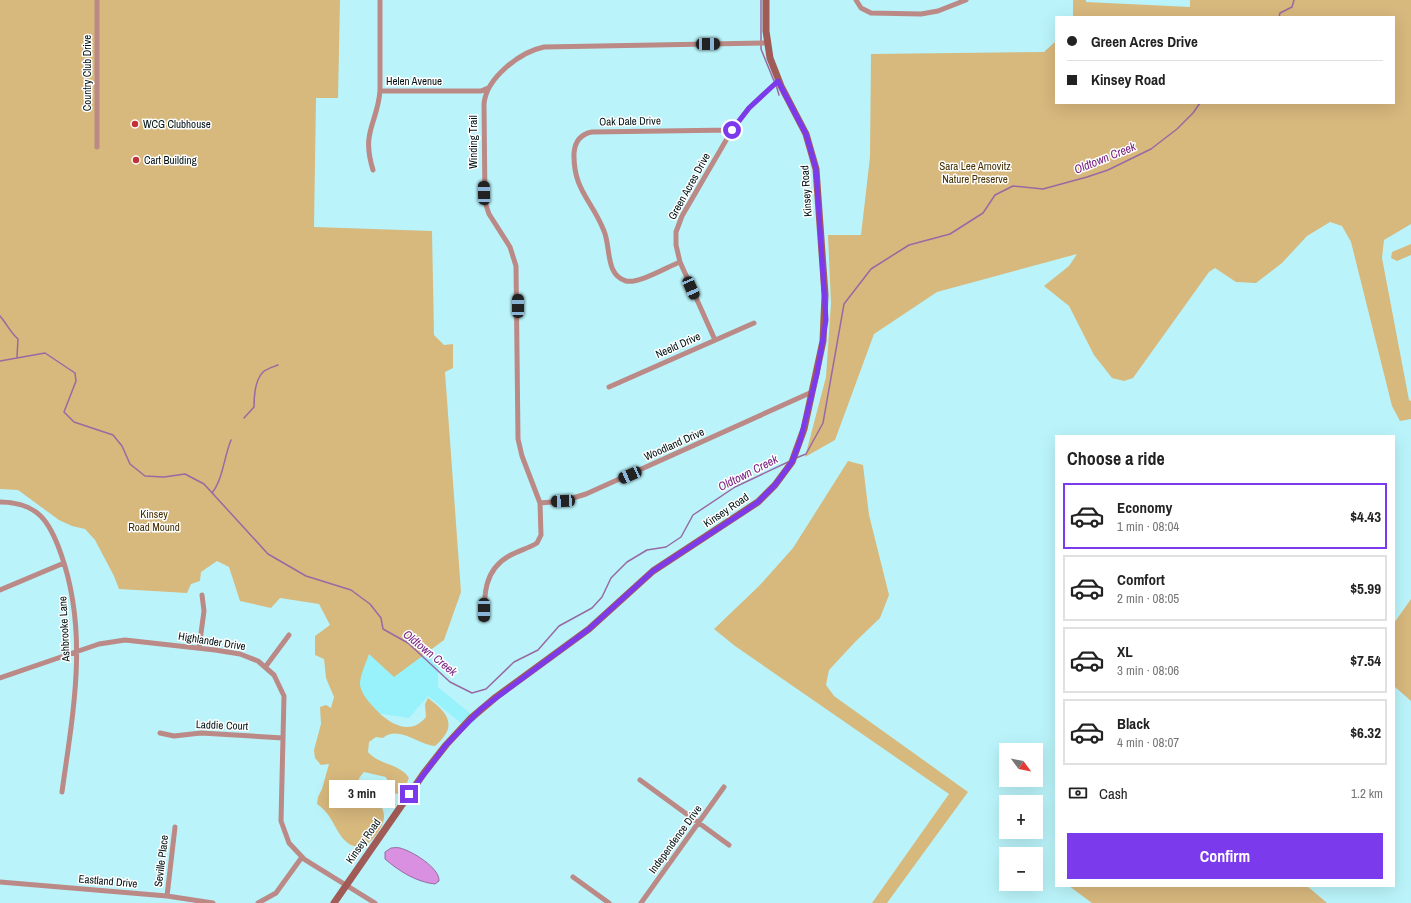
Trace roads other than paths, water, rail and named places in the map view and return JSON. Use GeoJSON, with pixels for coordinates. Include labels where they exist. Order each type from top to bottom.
{"type":"FeatureCollection","features":[{"type":"Feature","properties":{"kind":"street","name":"Country Club Drive"},"geometry":{"type":"LineString","coordinates":[[96,0],[97,146]]}},
{"type":"Feature","properties":{"kind":"street","name":"Helen Avenue"},"geometry":{"type":"LineString","coordinates":[[380,0],[380,91],[481,90],[489,86]]}},
{"type":"Feature","properties":{"kind":"street","name":"Kinsey Road"},"geometry":{"type":"LineString","coordinates":[[334,903],[436,756],[481,709],[589,629],[653,571],[758,502],[775,485],[789,466],[796,452],[812,392],[823,341],[826,312],[816,169],[806,134],[778,81],[770,58],[767,43],[766,0]]}},
{"type":"Feature","properties":{"kind":"street"},"geometry":{"type":"LineString","coordinates":[[856,0],[861,8],[871,13],[921,14],[943,10],[966,0]]}},
{"type":"Feature","properties":{"kind":"street"},"geometry":{"type":"LineString","coordinates":[[489,86],[519,57],[531,50],[544,47],[767,43]]}},
{"type":"Feature","properties":{"kind":"street","name":"Green Acres Drive"},"geometry":{"type":"LineString","coordinates":[[715,340],[680,262],[676,245],[678,223],[732,130],[749,108],[778,81]]}},
{"type":"Feature","properties":{"kind":"street","name":"Winding Trail"},"geometry":{"type":"LineString","coordinates":[[489,86],[484,104],[484,197],[489,214],[510,247],[515,260],[517,294],[518,439],[524,463],[540,503]]}},
{"type":"Feature","properties":{"kind":"street"},"geometry":{"type":"LineString","coordinates":[[373,170],[368,155],[367,141],[380,91]]}},
{"type":"Feature","properties":{"kind":"street","name":"Oak Dale Drive"},"geometry":{"type":"LineString","coordinates":[[680,262],[636,281],[625,280],[615,274],[604,231],[576,180],[574,163],[576,143],[582,135],[592,132],[732,130]]}},
{"type":"Feature","properties":{"kind":"street","name":"Neeld Drive"},"geometry":{"type":"LineString","coordinates":[[609,387],[754,322]]}},
{"type":"Feature","properties":{"kind":"street","name":"Woodland Drive"},"geometry":{"type":"LineString","coordinates":[[540,503],[563,501],[586,494],[812,392]]}},
{"type":"Feature","properties":{"kind":"street","name":"Ashbrooke Lane"},"geometry":{"type":"LineString","coordinates":[[0,502],[20,504],[40,514],[54,532],[74,602],[77,652],[76,681],[62,792]]}},
{"type":"Feature","properties":{"kind":"street"},"geometry":{"type":"LineString","coordinates":[[484,620],[485,589],[492,572],[507,557],[539,541],[541,535],[540,503]]}},
{"type":"Feature","properties":{"kind":"street"},"geometry":{"type":"LineString","coordinates":[[0,590],[64,563]]}},
{"type":"Feature","properties":{"kind":"street"},"geometry":{"type":"LineString","coordinates":[[199,648],[204,611],[202,595]]}},
{"type":"Feature","properties":{"kind":"street"},"geometry":{"type":"LineString","coordinates":[[289,635],[266,666],[274,675],[284,696],[281,821],[289,843],[302,857],[375,903]]}},
{"type":"Feature","properties":{"kind":"street","name":"Highlander Drive"},"geometry":{"type":"LineString","coordinates":[[0,678],[98,644],[125,640],[240,654],[266,666]]}},
{"type":"Feature","properties":{"kind":"street","name":"Laddie Court"},"geometry":{"type":"LineString","coordinates":[[160,733],[174,736],[201,733],[283,738]]}},
{"type":"Feature","properties":{"kind":"street"},"geometry":{"type":"LineString","coordinates":[[640,780],[729,845]]}},
{"type":"Feature","properties":{"kind":"street","name":"Independence Drive"},"geometry":{"type":"LineString","coordinates":[[641,903],[724,787]]}},
{"type":"Feature","properties":{"kind":"street","name":"Seville Place"},"geometry":{"type":"LineString","coordinates":[[166,896],[175,827]]}},
{"type":"Feature","properties":{"kind":"street"},"geometry":{"type":"LineString","coordinates":[[258,903],[276,893],[302,857]]}},
{"type":"Feature","properties":{"kind":"street"},"geometry":{"type":"LineString","coordinates":[[573,877],[610,903]]}},
{"type":"Feature","properties":{"kind":"street","name":"Eastland Drive"},"geometry":{"type":"LineString","coordinates":[[0,882],[166,896],[213,903]]}},
{"type":"Feature","properties":{"kind":"waterway"},"geometry":{"type":"LineString","coordinates":[[761,0],[761,49],[774,81]]}},
{"type":"Feature","properties":{"kind":"waterway","name":"Oldtown Creek"},"geometry":{"type":"LineString","coordinates":[[1279,16],[1280,13],[1292,7],[1294,0]]}},
{"type":"Feature","properties":{"kind":"waterway"},"geometry":{"type":"LineString","coordinates":[[776,85],[779,95]]}},
{"type":"Feature","properties":{"kind":"waterway","name":"Oldtown Creek"},"geometry":{"type":"LineString","coordinates":[[796,458],[806,454],[823,423],[844,304],[871,269],[909,245],[950,234],[983,213],[995,195],[1013,186],[1043,189],[1108,170],[1151,149],[1177,129],[1193,113],[1199,104]]}},
{"type":"Feature","properties":{"kind":"waterway"},"geometry":{"type":"LineString","coordinates":[[0,316],[18,339],[17,357]]}},
{"type":"Feature","properties":{"kind":"waterway","name":"Oldtown Creek"},"geometry":{"type":"LineString","coordinates":[[0,361],[45,353],[75,373],[76,381],[64,412],[74,422],[113,435],[122,446],[130,464],[145,476],[164,477],[185,474],[204,484],[268,554],[306,576],[351,590],[370,604],[381,618],[383,629],[408,643],[450,682],[472,693],[486,689],[514,662],[538,650],[559,626],[592,608],[602,597],[611,578],[627,562],[647,550],[666,547],[681,537],[693,515],[735,487],[788,462]]}},
{"type":"Feature","properties":{"kind":"waterway"},"geometry":{"type":"LineString","coordinates":[[244,418],[254,407],[254,398],[260,375],[266,370],[278,365]]}},
{"type":"Feature","properties":{"kind":"waterway"},"geometry":{"type":"LineString","coordinates":[[212,493],[219,481],[231,440]]}},
{"type":"Feature","properties":{"kind":"place","name":"WCG Clubhouse"},"geometry":{"type":"Point","coordinates":[135,124]}},
{"type":"Feature","properties":{"kind":"place","name":"Cart Building"},"geometry":{"type":"Point","coordinates":[136,160]}},
{"type":"Feature","properties":{"kind":"park label","name":"Sara Lee Arnovitz Nature Preserve"},"geometry":{"type":"Point","coordinates":[975,172]}},
{"type":"Feature","properties":{"kind":"park label","name":"Kinsey Road Mound"},"geometry":{"type":"Point","coordinates":[154,520]}}]}
